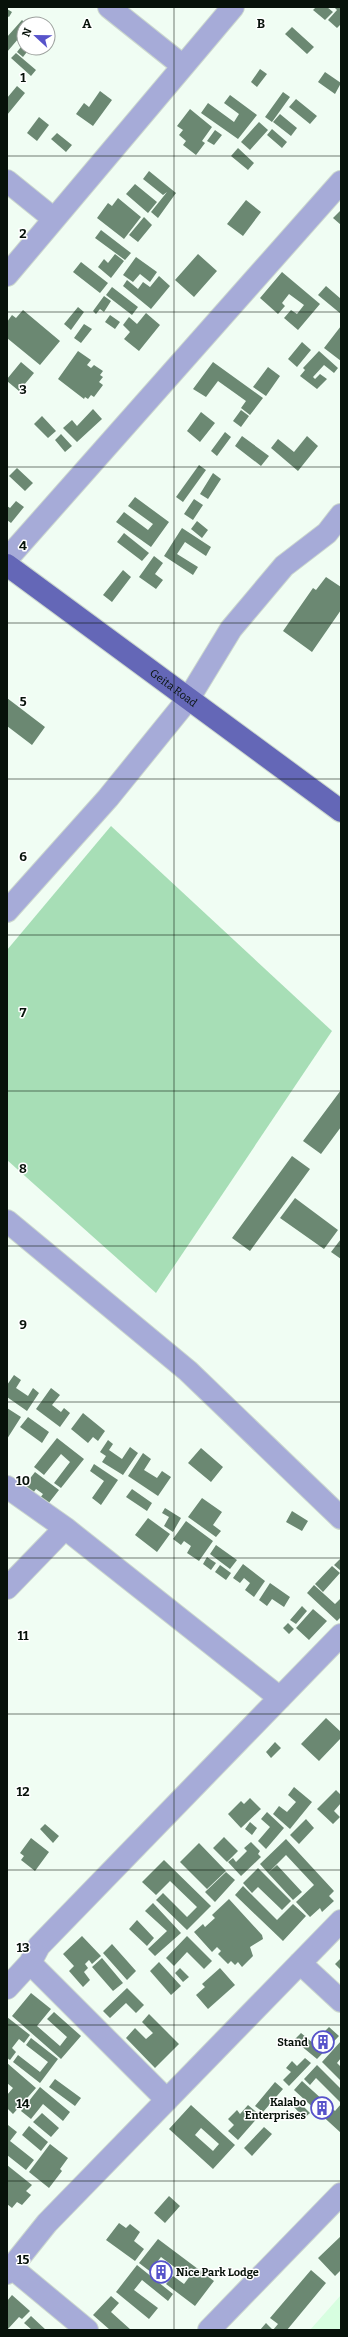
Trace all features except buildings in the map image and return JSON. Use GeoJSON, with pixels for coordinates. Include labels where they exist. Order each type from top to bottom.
{"type":"FeatureCollection","features":[{"type":"Feature","properties":{"kind":"main road","name":"Geita Road"},"geometry":{"type":"LineString","coordinates":[[7,565],[341,811]]}},
{"type":"Feature","properties":{"kind":"street"},"geometry":{"type":"LineString","coordinates":[[109,7],[183,66]]}},
{"type":"Feature","properties":{"kind":"street"},"geometry":{"type":"LineString","coordinates":[[7,275],[233,7]]}},
{"type":"Feature","properties":{"kind":"street"},"geometry":{"type":"LineString","coordinates":[[7,181],[54,219]]}},
{"type":"Feature","properties":{"kind":"street"},"geometry":{"type":"LineString","coordinates":[[7,559],[341,182]]}},
{"type":"Feature","properties":{"kind":"street"},"geometry":{"type":"LineString","coordinates":[[7,911],[108,798],[189,698],[231,629],[279,572],[334,538],[341,515]]}},
{"type":"Feature","properties":{"kind":"street"},"geometry":{"type":"LineString","coordinates":[[8,1224],[188,1371],[341,1518]]}},
{"type":"Feature","properties":{"kind":"street"},"geometry":{"type":"LineString","coordinates":[[7,1487],[65,1528],[280,1698]]}},
{"type":"Feature","properties":{"kind":"street"},"geometry":{"type":"LineString","coordinates":[[7,1588],[65,1528]]}},
{"type":"Feature","properties":{"kind":"street"},"geometry":{"type":"LineString","coordinates":[[7,1988],[30,1963],[39,1946],[341,1635]]}},
{"type":"Feature","properties":{"kind":"street"},"geometry":{"type":"LineString","coordinates":[[87,2330],[9,2270],[47,2223],[341,1921]]}},
{"type":"Feature","properties":{"kind":"street"},"geometry":{"type":"LineString","coordinates":[[30,1963],[167,2100]]}},
{"type":"Feature","properties":{"kind":"street"},"geometry":{"type":"LineString","coordinates":[[300,1963],[341,2001]]}},
{"type":"Feature","properties":{"kind":"street"},"geometry":{"type":"LineString","coordinates":[[209,2330],[341,2194]]}},
{"type":"Feature","properties":{"kind":"shaded area"},"geometry":{"type":"Polygon","coordinates":[[[111,826],[332,1031],[156,1293],[7,1160],[7,950],[111,826]]]}},
{"type":"Feature","properties":{"kind":"shaded area"},"geometry":{"type":"Polygon","coordinates":[[[341,2295],[341,2330],[310,2330],[341,2295]]]}},
{"type":"Feature","properties":{"kind":"place","name":"Stand"},"geometry":{"type":"Point","coordinates":[323,2042]}},
{"type":"Feature","properties":{"kind":"place","name":"Kalabo Enterprises"},"geometry":{"type":"Point","coordinates":[322,2108]}},
{"type":"Feature","properties":{"kind":"place","name":"Nice Park Lodge"},"geometry":{"type":"Point","coordinates":[161,2272]}}]}
